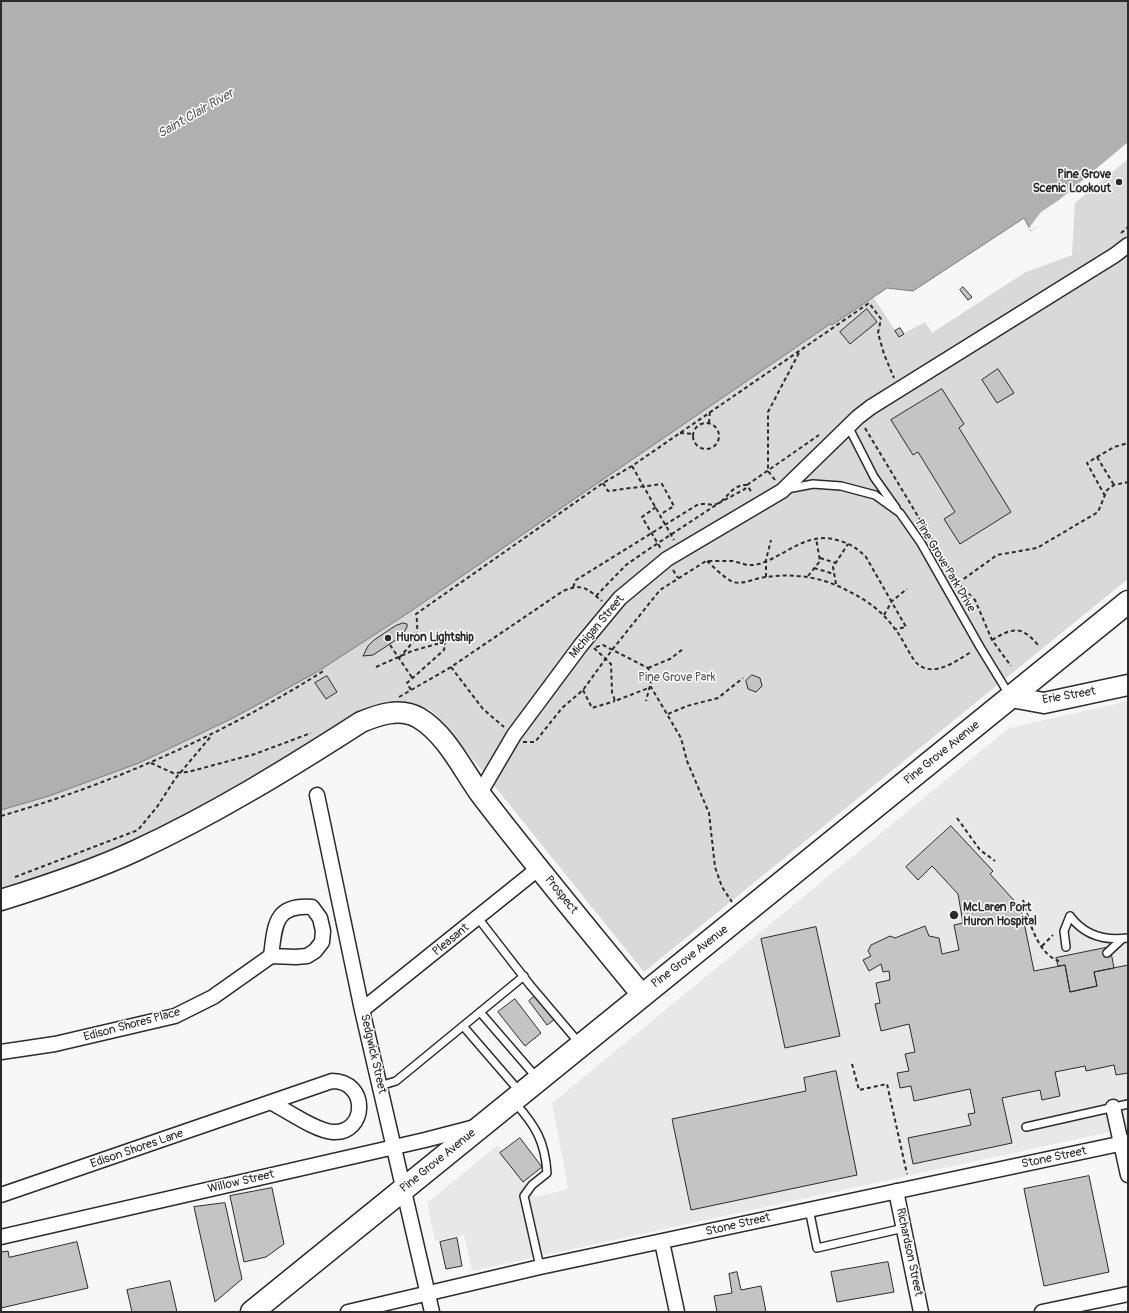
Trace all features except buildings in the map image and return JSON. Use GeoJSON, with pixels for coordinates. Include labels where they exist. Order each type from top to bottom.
{"type":"FeatureCollection","features":[{"type":"Feature","properties":{"kind":"main road","name":"Pine Grove Avenue"},"geometry":{"type":"LineString","coordinates":[[252,1312],[1128,602]]}},
{"type":"Feature","properties":{"kind":"street","name":"Michigan Street"},"geometry":{"type":"LineString","coordinates":[[480,793],[514,735],[588,646],[620,598],[644,577],[680,551],[782,491],[858,416],[1115,255],[1128,245]]}},
{"type":"Feature","properties":{"kind":"street","name":"Erie Street"},"geometry":{"type":"LineString","coordinates":[[1011,698],[1044,703],[1128,685]]}},
{"type":"Feature","properties":{"kind":"street","name":"Prospect"},"geometry":{"type":"LineString","coordinates":[[398,705],[431,728],[455,755],[480,793],[642,995]]}},
{"type":"Feature","properties":{"kind":"street"},"geometry":{"type":"LineString","coordinates":[[1,900],[79,874],[141,848],[228,804],[360,722],[378,716],[398,705]]}},
{"type":"Feature","properties":{"kind":"street","name":"Sedgwick Street"},"geometry":{"type":"LineString","coordinates":[[317,795],[392,1147],[404,1189],[432,1312]]}},
{"type":"Feature","properties":{"kind":"street","name":"Pleasant"},"geometry":{"type":"LineString","coordinates":[[362,1010],[539,868]]}},
{"type":"Feature","properties":{"kind":"street","name":"Edison Shores Place"},"geometry":{"type":"LineString","coordinates":[[1,1052],[55,1044],[175,1016],[213,997],[271,956]]}},
{"type":"Feature","properties":{"kind":"street","name":"Edison Shores Lane"},"geometry":{"type":"LineString","coordinates":[[1,1195],[272,1103],[332,1081],[340,1081],[349,1084],[355,1092],[359,1111],[358,1119],[351,1127],[333,1132],[272,1103]]}},
{"type":"Feature","properties":{"kind":"street"},"geometry":{"type":"LineString","coordinates":[[1113,1107],[1125,1143],[1128,1175]]}},
{"type":"Feature","properties":{"kind":"street","name":"Willow Street"},"geometry":{"type":"LineString","coordinates":[[1,1237],[426,1140],[481,1126]]}},
{"type":"Feature","properties":{"kind":"street","name":"Stone Street"},"geometry":{"type":"LineString","coordinates":[[348,1312],[540,1267],[1125,1143]]}},
{"type":"Feature","properties":{"kind":"street","name":"Richardson Street"},"geometry":{"type":"LineString","coordinates":[[896,1192],[921,1312]]}},
{"type":"Feature","properties":{"kind":"street"},"geometry":{"type":"LineString","coordinates":[[662,1242],[677,1312]]}},
{"type":"Feature","properties":{"kind":"street"},"geometry":{"type":"LineString","coordinates":[[1042,1312],[1128,1294]]}},
{"type":"Feature","properties":{"kind":"lane"},"geometry":{"type":"LineString","coordinates":[[848,426],[874,477],[900,513]]}},
{"type":"Feature","properties":{"kind":"lane","name":"Pine Grove Park Drive"},"geometry":{"type":"LineString","coordinates":[[782,491],[813,484],[842,486],[875,495],[900,513],[921,543],[1011,698]]}},
{"type":"Feature","properties":{"kind":"lane"},"geometry":{"type":"LineString","coordinates":[[1066,947],[1064,931],[1070,916],[1077,926],[1088,933],[1100,937],[1125,939]]}},
{"type":"Feature","properties":{"kind":"lane"},"geometry":{"type":"LineString","coordinates":[[478,918],[581,1045]]}},
{"type":"Feature","properties":{"kind":"lane"},"geometry":{"type":"LineString","coordinates":[[1108,953],[1125,939]]}},
{"type":"Feature","properties":{"kind":"lane"},"geometry":{"type":"LineString","coordinates":[[380,1086],[396,1081],[524,976]]}},
{"type":"Feature","properties":{"kind":"lane"},"geometry":{"type":"LineString","coordinates":[[480,1012],[538,1080]]}},
{"type":"Feature","properties":{"kind":"lane"},"geometry":{"type":"LineString","coordinates":[[463,1026],[517,1097],[533,1123],[546,1154],[547,1174],[532,1185],[524,1196],[540,1267]]}},
{"type":"Feature","properties":{"kind":"lane"},"geometry":{"type":"LineString","coordinates":[[1026,1127],[1128,1104]]}},
{"type":"Feature","properties":{"kind":"lane"},"geometry":{"type":"LineString","coordinates":[[809,1210],[817,1248],[904,1228]]}},
{"type":"Feature","properties":{"kind":"path"},"geometry":{"type":"LineString","coordinates":[[399,658],[415,641],[418,628],[416,614],[603,483],[632,466],[710,411],[869,304],[881,319],[878,333],[884,354],[900,389]]}},
{"type":"Feature","properties":{"kind":"path"},"geometry":{"type":"LineString","coordinates":[[782,491],[768,472],[768,412],[778,389],[800,350]]}},
{"type":"Feature","properties":{"kind":"path"},"geometry":{"type":"LineString","coordinates":[[709,423],[710,411]]}},
{"type":"Feature","properties":{"kind":"path"},"geometry":{"type":"LineString","coordinates":[[858,416],[958,583],[975,600],[992,640],[1011,666]]}},
{"type":"Feature","properties":{"kind":"path"},"geometry":{"type":"LineString","coordinates":[[709,423],[716,428],[719,436],[713,447],[709,449],[701,448],[694,443],[694,430],[700,424],[709,423]]}},
{"type":"Feature","properties":{"kind":"path"},"geometry":{"type":"LineString","coordinates":[[679,433],[693,434]]}},
{"type":"Feature","properties":{"kind":"path"},"geometry":{"type":"LineString","coordinates":[[1105,496],[1087,462],[1119,444],[1128,444]]}},
{"type":"Feature","properties":{"kind":"path"},"geometry":{"type":"LineString","coordinates":[[1097,456],[1114,485]]}},
{"type":"Feature","properties":{"kind":"path"},"geometry":{"type":"LineString","coordinates":[[632,466],[680,551]]}},
{"type":"Feature","properties":{"kind":"path"},"geometry":{"type":"LineString","coordinates":[[958,583],[997,555],[1037,548],[1098,512],[1107,490],[1114,485],[1128,482]]}},
{"type":"Feature","properties":{"kind":"path"},"geometry":{"type":"LineString","coordinates":[[603,483],[608,491],[662,484],[674,506],[660,514]]}},
{"type":"Feature","properties":{"kind":"path"},"geometry":{"type":"LineString","coordinates":[[573,587],[576,580],[666,524],[702,503],[719,503],[726,495],[742,485],[747,485],[759,504]]}},
{"type":"Feature","properties":{"kind":"path"},"geometry":{"type":"LineString","coordinates":[[656,507],[642,517],[658,543]]}},
{"type":"Feature","properties":{"kind":"path"},"geometry":{"type":"LineString","coordinates":[[451,667],[483,709],[525,744],[535,742],[562,708],[583,690],[607,659],[612,650],[660,590],[706,561],[733,561],[754,565],[804,541],[816,538],[834,539],[848,544],[858,549],[866,557],[906,627],[896,629]]}},
{"type":"Feature","properties":{"kind":"path"},"geometry":{"type":"LineString","coordinates":[[808,576],[820,561],[816,538]]}},
{"type":"Feature","properties":{"kind":"path"},"geometry":{"type":"LineString","coordinates":[[766,577],[766,560],[771,540]]}},
{"type":"Feature","properties":{"kind":"path"},"geometry":{"type":"LineString","coordinates":[[836,584],[834,567],[848,544]]}},
{"type":"Feature","properties":{"kind":"path"},"geometry":{"type":"LineString","coordinates":[[819,558],[836,563]]}},
{"type":"Feature","properties":{"kind":"path"},"geometry":{"type":"LineString","coordinates":[[706,561],[731,581],[744,582],[766,577],[808,576],[836,584],[867,601],[884,615],[896,629],[914,660],[926,668],[944,667],[971,652]]}},
{"type":"Feature","properties":{"kind":"path"},"geometry":{"type":"LineString","coordinates":[[814,568],[834,574]]}},
{"type":"Feature","properties":{"kind":"path"},"geometry":{"type":"LineString","coordinates":[[398,705],[411,690],[451,667],[556,596],[573,587],[584,587],[596,596]]}},
{"type":"Feature","properties":{"kind":"path"},"geometry":{"type":"LineString","coordinates":[[884,615],[892,601],[907,589]]}},
{"type":"Feature","properties":{"kind":"path"},"geometry":{"type":"LineString","coordinates":[[992,640],[1006,632],[1018,630],[1029,635],[1038,645]]}},
{"type":"Feature","properties":{"kind":"path"},"geometry":{"type":"LineString","coordinates":[[376,667],[412,651],[440,643],[444,644],[444,650],[407,683],[411,690]]}},
{"type":"Feature","properties":{"kind":"path"},"geometry":{"type":"LineString","coordinates":[[390,645],[413,679]]}},
{"type":"Feature","properties":{"kind":"path"},"geometry":{"type":"LineString","coordinates":[[588,646],[603,645],[648,668],[652,678],[651,687],[646,701]]}},
{"type":"Feature","properties":{"kind":"path"},"geometry":{"type":"LineString","coordinates":[[588,646],[607,659],[610,664],[612,692],[615,701]]}},
{"type":"Feature","properties":{"kind":"path"},"geometry":{"type":"LineString","coordinates":[[648,668],[670,658],[683,649]]}},
{"type":"Feature","properties":{"kind":"path"},"geometry":{"type":"LineString","coordinates":[[1,816],[52,801],[151,763],[212,734],[277,700],[325,670]]}},
{"type":"Feature","properties":{"kind":"path"},"geometry":{"type":"LineString","coordinates":[[667,714],[687,706],[718,698],[743,678]]}},
{"type":"Feature","properties":{"kind":"path"},"geometry":{"type":"LineString","coordinates":[[583,690],[592,708],[651,687]]}},
{"type":"Feature","properties":{"kind":"path"},"geometry":{"type":"LineString","coordinates":[[651,687],[681,738],[687,761],[709,813],[715,867],[718,878],[722,888],[742,916]]}},
{"type":"Feature","properties":{"kind":"path"},"geometry":{"type":"LineString","coordinates":[[151,763],[173,773],[180,773],[255,754],[315,732]]}},
{"type":"Feature","properties":{"kind":"path"},"geometry":{"type":"LineString","coordinates":[[13,878],[138,830],[180,773],[212,734]]}},
{"type":"Feature","properties":{"kind":"path"},"geometry":{"type":"LineString","coordinates":[[957,818],[980,850],[994,861]]}},
{"type":"Feature","properties":{"kind":"path"},"geometry":{"type":"LineString","coordinates":[[1023,900],[1033,935],[1053,959],[1059,961]]}},
{"type":"Feature","properties":{"kind":"path"},"geometry":{"type":"LineString","coordinates":[[1042,946],[1053,935]]}},
{"type":"Feature","properties":{"kind":"path"},"geometry":{"type":"LineString","coordinates":[[852,1064],[859,1090],[887,1084],[907,1174]]}},
{"type":"Feature","properties":{"kind":"shaded area","name":"McLaren Port Huron Hospital"},"geometry":{"type":"Polygon","coordinates":[[[1128,701],[1128,1128],[472,1271],[464,1235],[435,1241],[427,1203],[498,1145],[535,1197],[568,1189],[552,1103],[1009,728],[1128,701]]]}},
{"type":"Feature","properties":{"kind":"green space","name":"Pine Grove Park"},"geometry":{"type":"Polygon","coordinates":[[[1128,156],[1128,579],[644,972],[476,763],[431,710],[399,702],[376,704],[185,815],[113,849],[47,874],[1,888],[1,810],[49,796],[317,672],[408,613],[830,324],[832,325],[873,297],[899,336],[925,322],[932,333],[1024,273],[1072,255],[1075,200],[1128,156]]]}},
{"type":"Feature","properties":{"kind":"water","name":"Saint Clair River"},"geometry":{"type":"Polygon","coordinates":[[[1,1],[1128,1],[1128,156],[1031,231],[1024,218],[913,291],[887,288],[832,325],[830,324],[408,613],[317,672],[233,718],[139,763],[49,796],[1,810],[1,1]]]}},
{"type":"Feature","properties":{"kind":"pier"},"geometry":{"type":"Polygon","coordinates":[[[1128,142],[1128,159],[1076,202],[1031,231],[1029,228],[1041,212],[1059,200],[1128,142]]]}},
{"type":"Feature","properties":{"kind":"place","name":"Pine Grove Scenic Lookout"},"geometry":{"type":"Point","coordinates":[1119,182]}},
{"type":"Feature","properties":{"kind":"place","name":"Huron Lightship"},"geometry":{"type":"Point","coordinates":[388,638]}},
{"type":"Feature","properties":{"kind":"place","name":"McLaren Port Huron Hospital"},"geometry":{"type":"Point","coordinates":[954,915]}}]}
